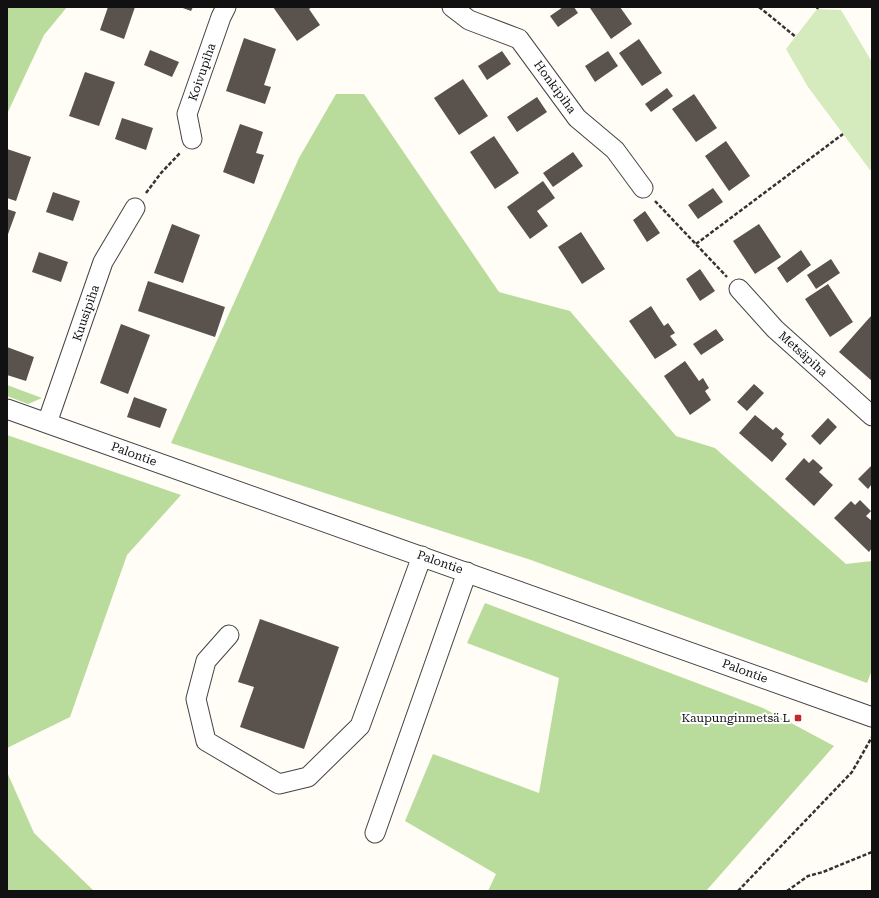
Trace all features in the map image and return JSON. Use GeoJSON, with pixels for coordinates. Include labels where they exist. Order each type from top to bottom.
{"type":"FeatureCollection","features":[{"type":"Feature","properties":{"kind":"street","name":"Koivupiha"},"geometry":{"type":"LineString","coordinates":[[192,139],[187,114],[221,16],[226,7]]}},
{"type":"Feature","properties":{"kind":"street","name":"Honkipiha"},"geometry":{"type":"LineString","coordinates":[[452,7],[469,20],[519,39],[577,118],[615,150],[643,188]]}},
{"type":"Feature","properties":{"kind":"street","name":"Kuusipiha"},"geometry":{"type":"LineString","coordinates":[[47,423],[103,262],[135,208]]}},
{"type":"Feature","properties":{"kind":"street","name":"Metsäpiha"},"geometry":{"type":"LineString","coordinates":[[739,289],[775,329],[872,416]]}},
{"type":"Feature","properties":{"kind":"street","name":"Palontie"},"geometry":{"type":"LineString","coordinates":[[7,409],[871,714]]}},
{"type":"Feature","properties":{"kind":"street"},"geometry":{"type":"LineString","coordinates":[[229,635],[206,661],[196,699],[206,741],[279,784],[308,777],[360,726],[422,556]]}},
{"type":"Feature","properties":{"kind":"street"},"geometry":{"type":"LineString","coordinates":[[375,833],[467,572]]}},
{"type":"Feature","properties":{"kind":"path"},"geometry":{"type":"LineString","coordinates":[[759,7],[796,37]]}},
{"type":"Feature","properties":{"kind":"path"},"geometry":{"type":"LineString","coordinates":[[696,244],[843,134]]}},
{"type":"Feature","properties":{"kind":"path"},"geometry":{"type":"LineString","coordinates":[[135,208],[161,173],[192,139]]}},
{"type":"Feature","properties":{"kind":"path"},"geometry":{"type":"LineString","coordinates":[[643,188],[739,289]]}},
{"type":"Feature","properties":{"kind":"path"},"geometry":{"type":"LineString","coordinates":[[738,891],[852,772],[872,737]]}},
{"type":"Feature","properties":{"kind":"path"},"geometry":{"type":"LineString","coordinates":[[787,891],[808,876],[823,872],[872,852]]}},
{"type":"Feature","properties":{"kind":"green space"},"geometry":{"type":"Polygon","coordinates":[[[7,7],[67,7],[44,35],[7,114],[7,7]]]}},
{"type":"Feature","properties":{"kind":"green space"},"geometry":{"type":"Polygon","coordinates":[[[817,9],[841,10],[872,62],[872,169],[870,170],[808,87],[786,49],[817,9]]]}},
{"type":"Feature","properties":{"kind":"green space"},"geometry":{"type":"Polygon","coordinates":[[[336,94],[364,94],[499,292],[570,311],[676,436],[715,448],[846,564],[872,561],[872,670],[867,683],[531,560],[171,443],[299,158],[336,94]]]}},
{"type":"Feature","properties":{"kind":"green space"},"geometry":{"type":"Polygon","coordinates":[[[7,385],[42,398],[28,404],[7,396],[7,385]]]}},
{"type":"Feature","properties":{"kind":"green space"},"geometry":{"type":"Polygon","coordinates":[[[7,435],[181,495],[127,555],[70,717],[7,748],[7,435]]]}},
{"type":"Feature","properties":{"kind":"green space"},"geometry":{"type":"Polygon","coordinates":[[[485,603],[763,708],[834,746],[706,891],[488,891],[496,874],[405,821],[433,754],[539,793],[559,678],[467,643],[485,603]]]}},
{"type":"Feature","properties":{"kind":"green space"},"geometry":{"type":"Polygon","coordinates":[[[7,772],[34,833],[94,891],[7,891],[7,772]]]}},
{"type":"Feature","properties":{"kind":"building"},"geometry":{"type":"Polygon","coordinates":[[[108,7],[135,7],[124,39],[100,30],[108,7]]]}},
{"type":"Feature","properties":{"kind":"building"},"geometry":{"type":"Polygon","coordinates":[[[180,7],[193,7],[191,11],[180,7]]]}},
{"type":"Feature","properties":{"kind":"building"},"geometry":{"type":"Polygon","coordinates":[[[273,7],[312,7],[309,9],[320,25],[297,41],[273,7]]]}},
{"type":"Feature","properties":{"kind":"building"},"geometry":{"type":"Polygon","coordinates":[[[563,7],[574,7],[578,13],[558,27],[550,16],[563,7]]]}},
{"type":"Feature","properties":{"kind":"building"},"geometry":{"type":"Polygon","coordinates":[[[620,7],[632,24],[611,39],[590,8],[620,7]]]}},
{"type":"Feature","properties":{"kind":"building"},"geometry":{"type":"Polygon","coordinates":[[[244,38],[276,49],[264,85],[271,87],[265,104],[226,91],[244,38]]]}},
{"type":"Feature","properties":{"kind":"building"},"geometry":{"type":"Polygon","coordinates":[[[639,39],[662,73],[642,86],[619,53],[639,39]]]}},
{"type":"Feature","properties":{"kind":"building"},"geometry":{"type":"Polygon","coordinates":[[[150,50],[179,62],[172,77],[144,65],[150,50]]]}},
{"type":"Feature","properties":{"kind":"building"},"geometry":{"type":"Polygon","coordinates":[[[502,51],[511,64],[487,80],[478,66],[502,51]]]}},
{"type":"Feature","properties":{"kind":"building"},"geometry":{"type":"Polygon","coordinates":[[[608,51],[618,66],[595,82],[585,66],[608,51]]]}},
{"type":"Feature","properties":{"kind":"building"},"geometry":{"type":"Polygon","coordinates":[[[85,72],[115,82],[99,126],[69,116],[85,72]]]}},
{"type":"Feature","properties":{"kind":"building"},"geometry":{"type":"Polygon","coordinates":[[[463,79],[488,116],[459,135],[434,98],[463,79]]]}},
{"type":"Feature","properties":{"kind":"building"},"geometry":{"type":"Polygon","coordinates":[[[667,88],[673,96],[651,112],[645,104],[667,88]]]}},
{"type":"Feature","properties":{"kind":"building"},"geometry":{"type":"Polygon","coordinates":[[[694,94],[717,128],[696,142],[672,109],[694,94]]]}},
{"type":"Feature","properties":{"kind":"building"},"geometry":{"type":"Polygon","coordinates":[[[537,97],[547,112],[517,132],[507,117],[537,97]]]}},
{"type":"Feature","properties":{"kind":"building"},"geometry":{"type":"Polygon","coordinates":[[[122,118],[153,128],[146,150],[115,139],[122,118]]]}},
{"type":"Feature","properties":{"kind":"building"},"geometry":{"type":"Polygon","coordinates":[[[240,124],[263,132],[256,153],[264,155],[254,184],[223,172],[240,124]]]}},
{"type":"Feature","properties":{"kind":"building"},"geometry":{"type":"Polygon","coordinates":[[[494,136],[519,173],[495,189],[470,152],[494,136]]]}},
{"type":"Feature","properties":{"kind":"building"},"geometry":{"type":"Polygon","coordinates":[[[726,141],[750,176],[729,191],[705,156],[726,141]]]}},
{"type":"Feature","properties":{"kind":"building"},"geometry":{"type":"Polygon","coordinates":[[[7,149],[31,157],[16,201],[7,198],[7,149]]]}},
{"type":"Feature","properties":{"kind":"building"},"geometry":{"type":"Polygon","coordinates":[[[573,152],[583,166],[553,187],[543,173],[573,152]]]}},
{"type":"Feature","properties":{"kind":"building"},"geometry":{"type":"Polygon","coordinates":[[[543,181],[555,198],[537,211],[548,226],[530,239],[507,207],[543,181]]]}},
{"type":"Feature","properties":{"kind":"building"},"geometry":{"type":"Polygon","coordinates":[[[713,188],[723,202],[698,219],[688,205],[713,188]]]}},
{"type":"Feature","properties":{"kind":"building"},"geometry":{"type":"Polygon","coordinates":[[[53,192],[80,201],[73,221],[46,212],[53,192]]]}},
{"type":"Feature","properties":{"kind":"building"},"geometry":{"type":"Polygon","coordinates":[[[7,209],[16,212],[7,237],[7,209]]]}},
{"type":"Feature","properties":{"kind":"building"},"geometry":{"type":"Polygon","coordinates":[[[645,211],[660,233],[647,242],[633,220],[645,211]]]}},
{"type":"Feature","properties":{"kind":"building"},"geometry":{"type":"Polygon","coordinates":[[[172,224],[200,235],[183,283],[154,273],[172,224]]]}},
{"type":"Feature","properties":{"kind":"building"},"geometry":{"type":"Polygon","coordinates":[[[759,224],[781,257],[755,274],[733,241],[759,224]]]}},
{"type":"Feature","properties":{"kind":"building"},"geometry":{"type":"Polygon","coordinates":[[[581,232],[605,269],[582,284],[558,247],[581,232]]]}},
{"type":"Feature","properties":{"kind":"building"},"geometry":{"type":"Polygon","coordinates":[[[801,250],[811,265],[787,283],[777,268],[801,250]]]}},
{"type":"Feature","properties":{"kind":"building"},"geometry":{"type":"Polygon","coordinates":[[[39,252],[68,262],[61,282],[32,272],[39,252]]]}},
{"type":"Feature","properties":{"kind":"building"},"geometry":{"type":"Polygon","coordinates":[[[831,259],[840,273],[816,289],[807,275],[831,259]]]}},
{"type":"Feature","properties":{"kind":"building"},"geometry":{"type":"Polygon","coordinates":[[[700,269],[715,291],[700,301],[686,279],[700,269]]]}},
{"type":"Feature","properties":{"kind":"building"},"geometry":{"type":"Polygon","coordinates":[[[148,281],[225,307],[215,337],[138,311],[148,281]]]}},
{"type":"Feature","properties":{"kind":"building"},"geometry":{"type":"Polygon","coordinates":[[[828,284],[853,322],[830,337],[805,299],[828,284]]]}},
{"type":"Feature","properties":{"kind":"building"},"geometry":{"type":"Polygon","coordinates":[[[651,306],[664,326],[668,323],[675,333],[670,336],[677,345],[655,359],[629,321],[651,306]]]}},
{"type":"Feature","properties":{"kind":"building"},"geometry":{"type":"Polygon","coordinates":[[[871,316],[872,318],[872,381],[839,352],[871,316]]]}},
{"type":"Feature","properties":{"kind":"building"},"geometry":{"type":"Polygon","coordinates":[[[121,324],[150,335],[128,394],[100,383],[121,324]]]}},
{"type":"Feature","properties":{"kind":"building"},"geometry":{"type":"Polygon","coordinates":[[[716,329],[724,340],[701,355],[693,344],[716,329]]]}},
{"type":"Feature","properties":{"kind":"building"},"geometry":{"type":"Polygon","coordinates":[[[7,347],[34,357],[26,381],[7,375],[7,347]]]}},
{"type":"Feature","properties":{"kind":"building"},"geometry":{"type":"Polygon","coordinates":[[[685,361],[699,381],[703,378],[709,388],[705,391],[711,400],[690,415],[664,376],[685,361]]]}},
{"type":"Feature","properties":{"kind":"building"},"geometry":{"type":"Polygon","coordinates":[[[754,384],[764,393],[747,411],[737,402],[754,384]]]}},
{"type":"Feature","properties":{"kind":"building"},"geometry":{"type":"Polygon","coordinates":[[[134,397],[167,409],[160,428],[127,417],[134,397]]]}},
{"type":"Feature","properties":{"kind":"building"},"geometry":{"type":"Polygon","coordinates":[[[755,415],[773,430],[776,427],[784,434],[781,438],[787,444],[772,462],[739,433],[755,415]]]}},
{"type":"Feature","properties":{"kind":"building"},"geometry":{"type":"Polygon","coordinates":[[[828,418],[837,427],[820,445],[811,436],[828,418]]]}},
{"type":"Feature","properties":{"kind":"building"},"geometry":{"type":"Polygon","coordinates":[[[804,458],[809,463],[813,459],[823,468],[819,472],[833,485],[814,506],[785,479],[804,458]]]}},
{"type":"Feature","properties":{"kind":"building"},"geometry":{"type":"Polygon","coordinates":[[[872,465],[872,484],[868,489],[858,479],[872,465]]]}},
{"type":"Feature","properties":{"kind":"building"},"geometry":{"type":"Polygon","coordinates":[[[860,500],[871,511],[866,516],[872,521],[872,548],[869,552],[834,518],[851,501],[855,505],[860,500]]]}},
{"type":"Feature","properties":{"kind":"building"},"geometry":{"type":"Polygon","coordinates":[[[260,619],[339,647],[304,749],[240,727],[254,687],[238,682],[260,619]]]}},
{"type":"Feature","properties":{"kind":"place","name":"Kaupunginmetsä L"},"geometry":{"type":"Point","coordinates":[798,718]}}]}
